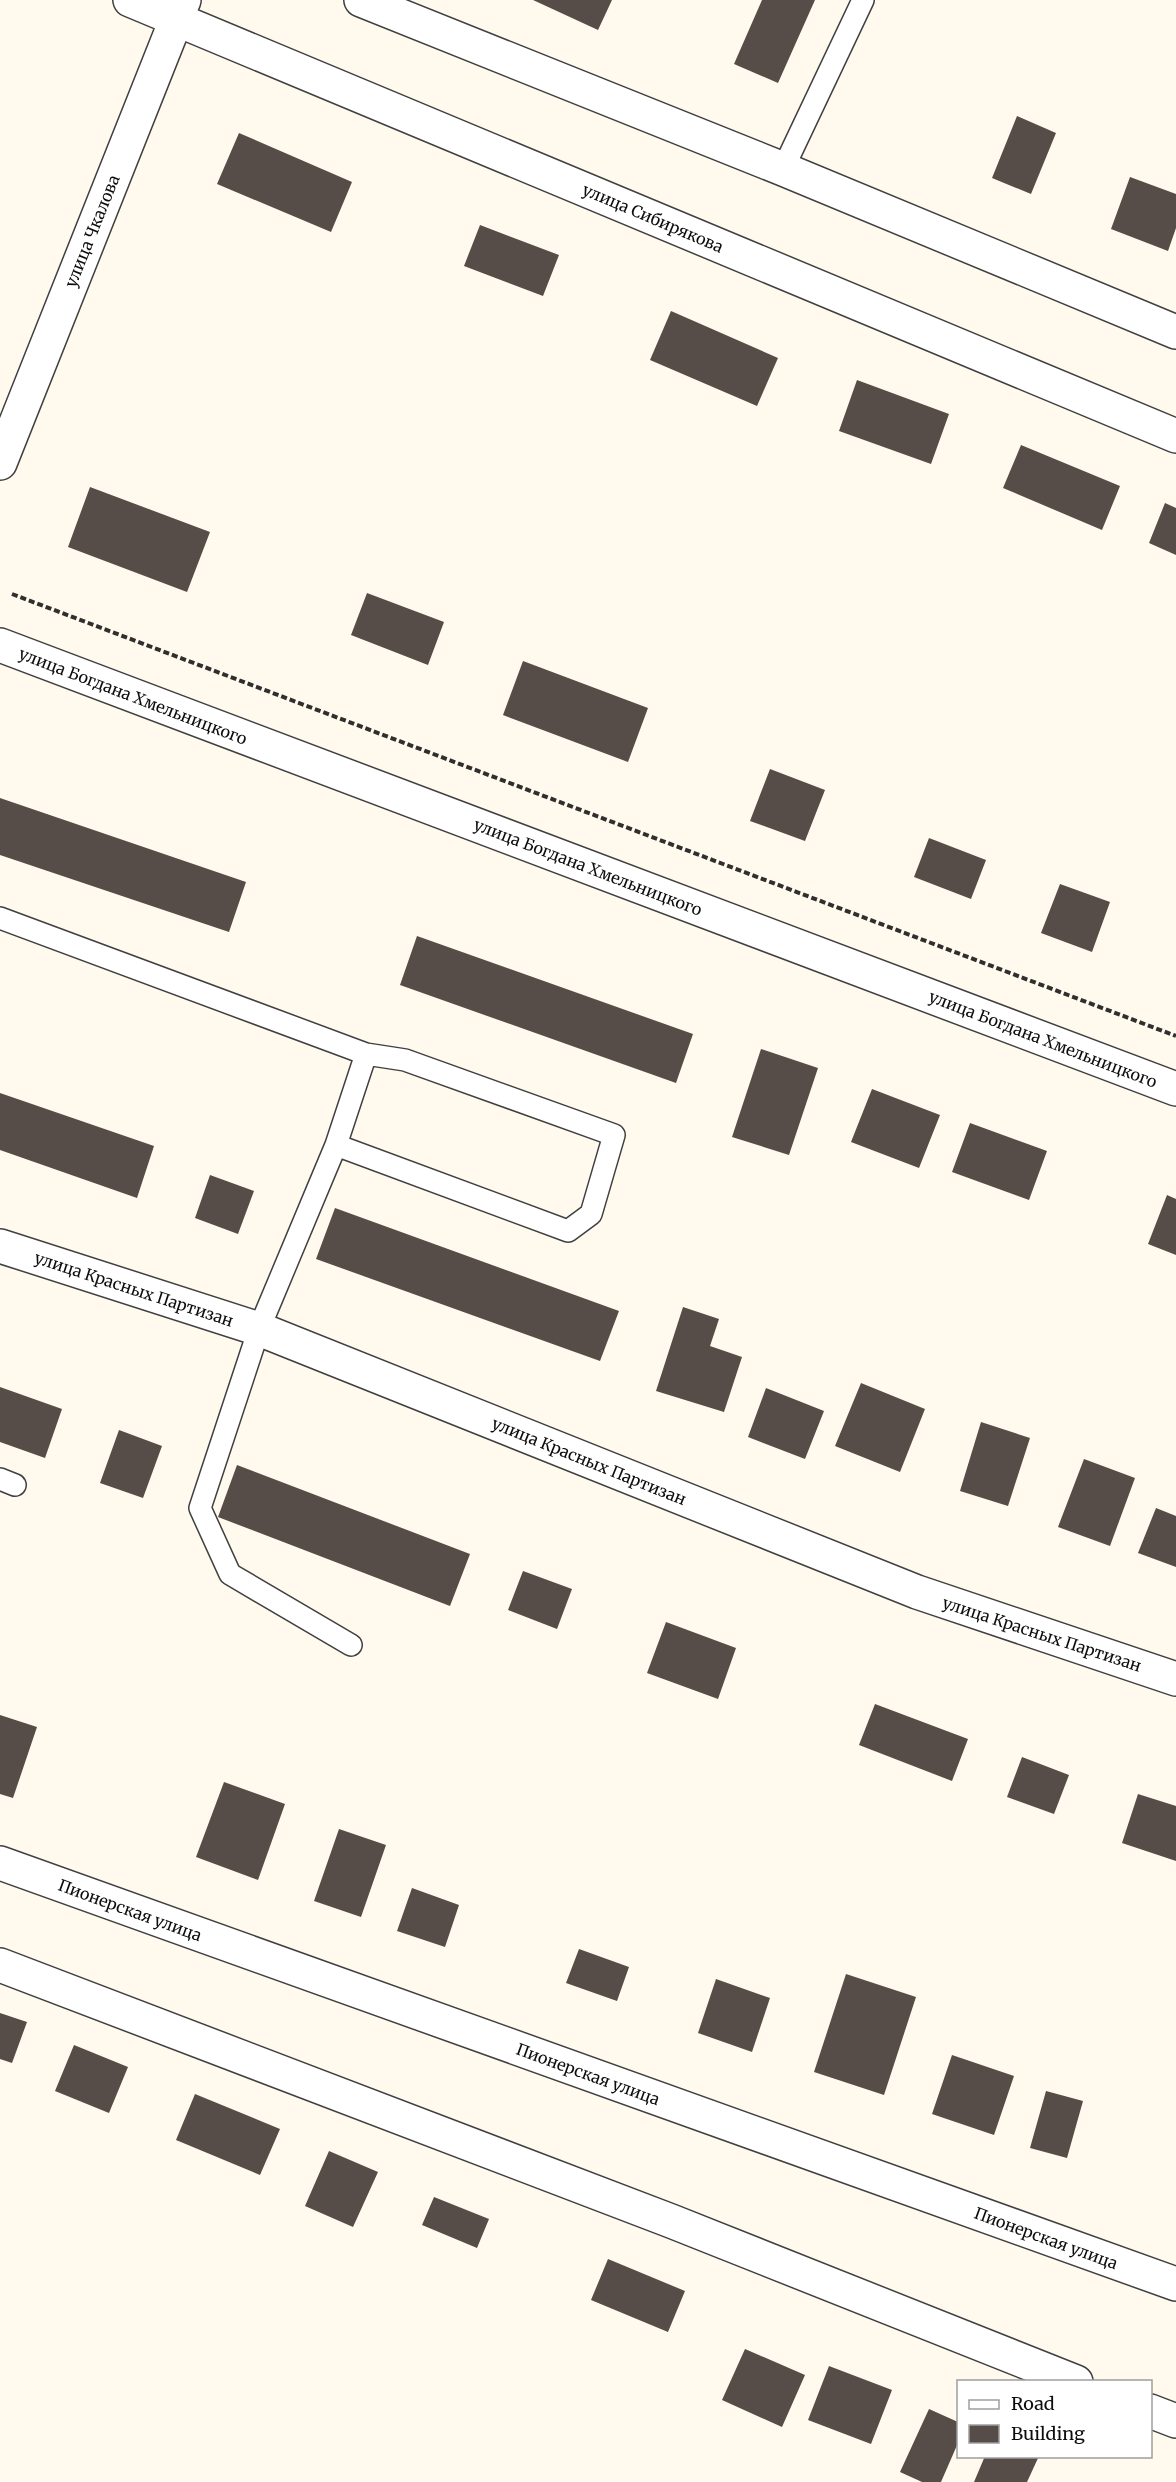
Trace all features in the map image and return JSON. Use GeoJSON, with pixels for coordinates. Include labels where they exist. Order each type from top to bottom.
{"type":"FeatureCollection","features":[{"type":"Feature","properties":{"kind":"street","name":"улица Сибирякова"},"geometry":{"type":"LineString","coordinates":[[130,0],[180,10],[1176,436]]}},
{"type":"Feature","properties":{"kind":"street"},"geometry":{"type":"LineString","coordinates":[[361,0],[783,169],[1176,332]]}},
{"type":"Feature","properties":{"kind":"street","name":"улица Чкалова"},"geometry":{"type":"LineString","coordinates":[[0,463],[180,10]]}},
{"type":"Feature","properties":{"kind":"street","name":"улица Богдана Хмельницкого"},"geometry":{"type":"LineString","coordinates":[[0,645],[1176,1089]]}},
{"type":"Feature","properties":{"kind":"street","name":"улица Красных Партизан"},"geometry":{"type":"LineString","coordinates":[[0,1246],[259,1329],[917,1592],[1176,1679]]}},
{"type":"Feature","properties":{"kind":"street","name":"Пионерская улица"},"geometry":{"type":"LineString","coordinates":[[0,1863],[1176,2284]]}},
{"type":"Feature","properties":{"kind":"street"},"geometry":{"type":"LineString","coordinates":[[0,1965],[638,2208],[1071,2380]]}},
{"type":"Feature","properties":{"kind":"street"},"geometry":{"type":"LineString","coordinates":[[1152,2412],[1176,2421]]}},
{"type":"Feature","properties":{"kind":"lane"},"geometry":{"type":"LineString","coordinates":[[783,169],[863,0]]}},
{"type":"Feature","properties":{"kind":"lane"},"geometry":{"type":"LineString","coordinates":[[0,918],[366,1054],[405,1060],[614,1135],[591,1214],[568,1231],[336,1145]]}},
{"type":"Feature","properties":{"kind":"lane"},"geometry":{"type":"LineString","coordinates":[[351,1645],[230,1574],[200,1508],[259,1329],[336,1145],[366,1054]]}},
{"type":"Feature","properties":{"kind":"path"},"geometry":{"type":"LineString","coordinates":[[12,594],[1176,1036]]}},
{"type":"Feature","properties":{"kind":"building"},"geometry":{"type":"Polygon","coordinates":[[[533,0],[612,0],[598,30],[533,0]]]}},
{"type":"Feature","properties":{"kind":"building"},"geometry":{"type":"Polygon","coordinates":[[[762,0],[815,0],[778,83],[734,64],[762,0]]]}},
{"type":"Feature","properties":{"kind":"building"},"geometry":{"type":"Polygon","coordinates":[[[1017,116],[1056,133],[1031,194],[992,178],[1017,116]]]}},
{"type":"Feature","properties":{"kind":"building"},"geometry":{"type":"Polygon","coordinates":[[[239,133],[352,182],[331,232],[217,184],[239,133]]]}},
{"type":"Feature","properties":{"kind":"building"},"geometry":{"type":"Polygon","coordinates":[[[1130,177],[1176,194],[1176,228],[1168,251],[1111,229],[1130,177]]]}},
{"type":"Feature","properties":{"kind":"building"},"geometry":{"type":"Polygon","coordinates":[[[480,225],[559,255],[543,296],[464,266],[480,225]]]}},
{"type":"Feature","properties":{"kind":"building"},"geometry":{"type":"Polygon","coordinates":[[[671,311],[778,358],[757,406],[650,360],[671,311]]]}},
{"type":"Feature","properties":{"kind":"building"},"geometry":{"type":"Polygon","coordinates":[[[857,380],[949,414],[931,464],[839,431],[857,380]]]}},
{"type":"Feature","properties":{"kind":"building"},"geometry":{"type":"Polygon","coordinates":[[[1021,445],[1120,486],[1102,530],[1003,488],[1021,445]]]}},
{"type":"Feature","properties":{"kind":"building"},"geometry":{"type":"Polygon","coordinates":[[[90,487],[210,532],[187,592],[68,547],[90,487]]]}},
{"type":"Feature","properties":{"kind":"building"},"geometry":{"type":"Polygon","coordinates":[[[1165,503],[1176,508],[1176,555],[1149,543],[1165,503]]]}},
{"type":"Feature","properties":{"kind":"building"},"geometry":{"type":"Polygon","coordinates":[[[367,593],[444,622],[428,665],[351,635],[367,593]]]}},
{"type":"Feature","properties":{"kind":"building"},"geometry":{"type":"Polygon","coordinates":[[[523,661],[648,708],[628,762],[503,715],[523,661]]]}},
{"type":"Feature","properties":{"kind":"building"},"geometry":{"type":"Polygon","coordinates":[[[770,769],[825,790],[805,841],[750,821],[770,769]]]}},
{"type":"Feature","properties":{"kind":"building"},"geometry":{"type":"Polygon","coordinates":[[[0,798],[246,882],[229,932],[0,855],[0,798]]]}},
{"type":"Feature","properties":{"kind":"building"},"geometry":{"type":"Polygon","coordinates":[[[929,838],[986,860],[971,899],[914,877],[929,838]]]}},
{"type":"Feature","properties":{"kind":"building"},"geometry":{"type":"Polygon","coordinates":[[[1060,884],[1110,902],[1092,952],[1041,933],[1060,884]]]}},
{"type":"Feature","properties":{"kind":"building"},"geometry":{"type":"Polygon","coordinates":[[[417,936],[693,1034],[676,1083],[400,985],[417,936]]]}},
{"type":"Feature","properties":{"kind":"building"},"geometry":{"type":"Polygon","coordinates":[[[761,1049],[818,1068],[789,1155],[732,1137],[761,1049]]]}},
{"type":"Feature","properties":{"kind":"building"},"geometry":{"type":"Polygon","coordinates":[[[872,1089],[940,1115],[919,1168],[851,1142],[872,1089]]]}},
{"type":"Feature","properties":{"kind":"building"},"geometry":{"type":"Polygon","coordinates":[[[0,1093],[154,1146],[137,1198],[0,1150],[0,1093]]]}},
{"type":"Feature","properties":{"kind":"building"},"geometry":{"type":"Polygon","coordinates":[[[970,1123],[1047,1151],[1029,1200],[952,1172],[970,1123]]]}},
{"type":"Feature","properties":{"kind":"building"},"geometry":{"type":"Polygon","coordinates":[[[210,1175],[254,1191],[238,1234],[195,1218],[210,1175]]]}},
{"type":"Feature","properties":{"kind":"building"},"geometry":{"type":"Polygon","coordinates":[[[1167,1195],[1176,1199],[1176,1255],[1148,1244],[1167,1195]]]}},
{"type":"Feature","properties":{"kind":"building"},"geometry":{"type":"Polygon","coordinates":[[[335,1208],[619,1311],[600,1361],[316,1259],[335,1208]]]}},
{"type":"Feature","properties":{"kind":"building"},"geometry":{"type":"Polygon","coordinates":[[[683,1307],[719,1319],[710,1346],[742,1357],[724,1412],[656,1391],[683,1307]]]}},
{"type":"Feature","properties":{"kind":"building"},"geometry":{"type":"Polygon","coordinates":[[[861,1383],[925,1409],[900,1472],[835,1446],[861,1383]]]}},
{"type":"Feature","properties":{"kind":"building"},"geometry":{"type":"Polygon","coordinates":[[[0,1387],[62,1409],[45,1458],[0,1442],[0,1387]]]}},
{"type":"Feature","properties":{"kind":"building"},"geometry":{"type":"Polygon","coordinates":[[[766,1388],[824,1411],[805,1459],[748,1437],[766,1388]]]}},
{"type":"Feature","properties":{"kind":"building"},"geometry":{"type":"Polygon","coordinates":[[[981,1422],[1030,1438],[1008,1506],[960,1491],[981,1422]]]}},
{"type":"Feature","properties":{"kind":"building"},"geometry":{"type":"Polygon","coordinates":[[[119,1430],[162,1446],[143,1498],[100,1483],[119,1430]]]}},
{"type":"Feature","properties":{"kind":"building"},"geometry":{"type":"Polygon","coordinates":[[[1084,1459],[1135,1478],[1110,1546],[1058,1527],[1084,1459]]]}},
{"type":"Feature","properties":{"kind":"building"},"geometry":{"type":"Polygon","coordinates":[[[237,1465],[470,1554],[450,1606],[218,1517],[237,1465]]]}},
{"type":"Feature","properties":{"kind":"building"},"geometry":{"type":"Polygon","coordinates":[[[1156,1508],[1176,1516],[1176,1567],[1138,1553],[1156,1508]]]}},
{"type":"Feature","properties":{"kind":"building"},"geometry":{"type":"Polygon","coordinates":[[[523,1571],[572,1589],[557,1629],[508,1610],[523,1571]]]}},
{"type":"Feature","properties":{"kind":"building"},"geometry":{"type":"Polygon","coordinates":[[[666,1622],[736,1648],[718,1699],[647,1673],[666,1622]]]}},
{"type":"Feature","properties":{"kind":"building"},"geometry":{"type":"Polygon","coordinates":[[[875,1704],[968,1739],[952,1781],[859,1745],[875,1704]]]}},
{"type":"Feature","properties":{"kind":"building"},"geometry":{"type":"Polygon","coordinates":[[[0,1715],[37,1727],[13,1798],[0,1794],[0,1715]]]}},
{"type":"Feature","properties":{"kind":"building"},"geometry":{"type":"Polygon","coordinates":[[[1022,1757],[1069,1775],[1054,1814],[1007,1797],[1022,1757]]]}},
{"type":"Feature","properties":{"kind":"building"},"geometry":{"type":"Polygon","coordinates":[[[224,1782],[285,1804],[258,1880],[196,1857],[224,1782]]]}},
{"type":"Feature","properties":{"kind":"building"},"geometry":{"type":"Polygon","coordinates":[[[1138,1794],[1176,1806],[1176,1861],[1122,1843],[1138,1794]]]}},
{"type":"Feature","properties":{"kind":"building"},"geometry":{"type":"Polygon","coordinates":[[[339,1829],[386,1845],[361,1917],[314,1901],[339,1829]]]}},
{"type":"Feature","properties":{"kind":"building"},"geometry":{"type":"Polygon","coordinates":[[[412,1888],[459,1905],[445,1947],[397,1931],[412,1888]]]}},
{"type":"Feature","properties":{"kind":"building"},"geometry":{"type":"Polygon","coordinates":[[[579,1949],[629,1967],[617,2001],[566,1983],[579,1949]]]}},
{"type":"Feature","properties":{"kind":"building"},"geometry":{"type":"Polygon","coordinates":[[[846,1974],[916,1997],[884,2095],[814,2072],[846,1974]]]}},
{"type":"Feature","properties":{"kind":"building"},"geometry":{"type":"Polygon","coordinates":[[[716,1979],[770,1998],[752,2052],[698,2033],[716,1979]]]}},
{"type":"Feature","properties":{"kind":"building"},"geometry":{"type":"Polygon","coordinates":[[[0,2013],[27,2022],[12,2063],[0,2059],[0,2013]]]}},
{"type":"Feature","properties":{"kind":"building"},"geometry":{"type":"Polygon","coordinates":[[[74,2045],[128,2067],[109,2113],[55,2091],[74,2045]]]}},
{"type":"Feature","properties":{"kind":"building"},"geometry":{"type":"Polygon","coordinates":[[[952,2055],[1014,2076],[994,2135],[932,2114],[952,2055]]]}},
{"type":"Feature","properties":{"kind":"building"},"geometry":{"type":"Polygon","coordinates":[[[1046,2091],[1083,2101],[1067,2158],[1030,2148],[1046,2091]]]}},
{"type":"Feature","properties":{"kind":"building"},"geometry":{"type":"Polygon","coordinates":[[[195,2094],[280,2129],[260,2175],[176,2140],[195,2094]]]}},
{"type":"Feature","properties":{"kind":"building"},"geometry":{"type":"Polygon","coordinates":[[[329,2151],[378,2172],[353,2227],[305,2206],[329,2151]]]}},
{"type":"Feature","properties":{"kind":"building"},"geometry":{"type":"Polygon","coordinates":[[[434,2197],[489,2219],[477,2248],[422,2225],[434,2197]]]}},
{"type":"Feature","properties":{"kind":"building"},"geometry":{"type":"Polygon","coordinates":[[[608,2259],[685,2291],[668,2332],[591,2300],[608,2259]]]}},
{"type":"Feature","properties":{"kind":"building"},"geometry":{"type":"Polygon","coordinates":[[[745,2349],[805,2375],[782,2427],[722,2400],[745,2349]]]}},
{"type":"Feature","properties":{"kind":"building"},"geometry":{"type":"Polygon","coordinates":[[[829,2366],[892,2390],[871,2444],[808,2420],[829,2366]]]}},
{"type":"Feature","properties":{"kind":"building"},"geometry":{"type":"Polygon","coordinates":[[[929,2409],[957,2422],[957,2445],[941,2482],[922,2482],[900,2472],[929,2409]]]}},
{"type":"Feature","properties":{"kind":"building"},"geometry":{"type":"Polygon","coordinates":[[[984,2458],[1038,2458],[1027,2482],[974,2482],[984,2458]]]}}]}
